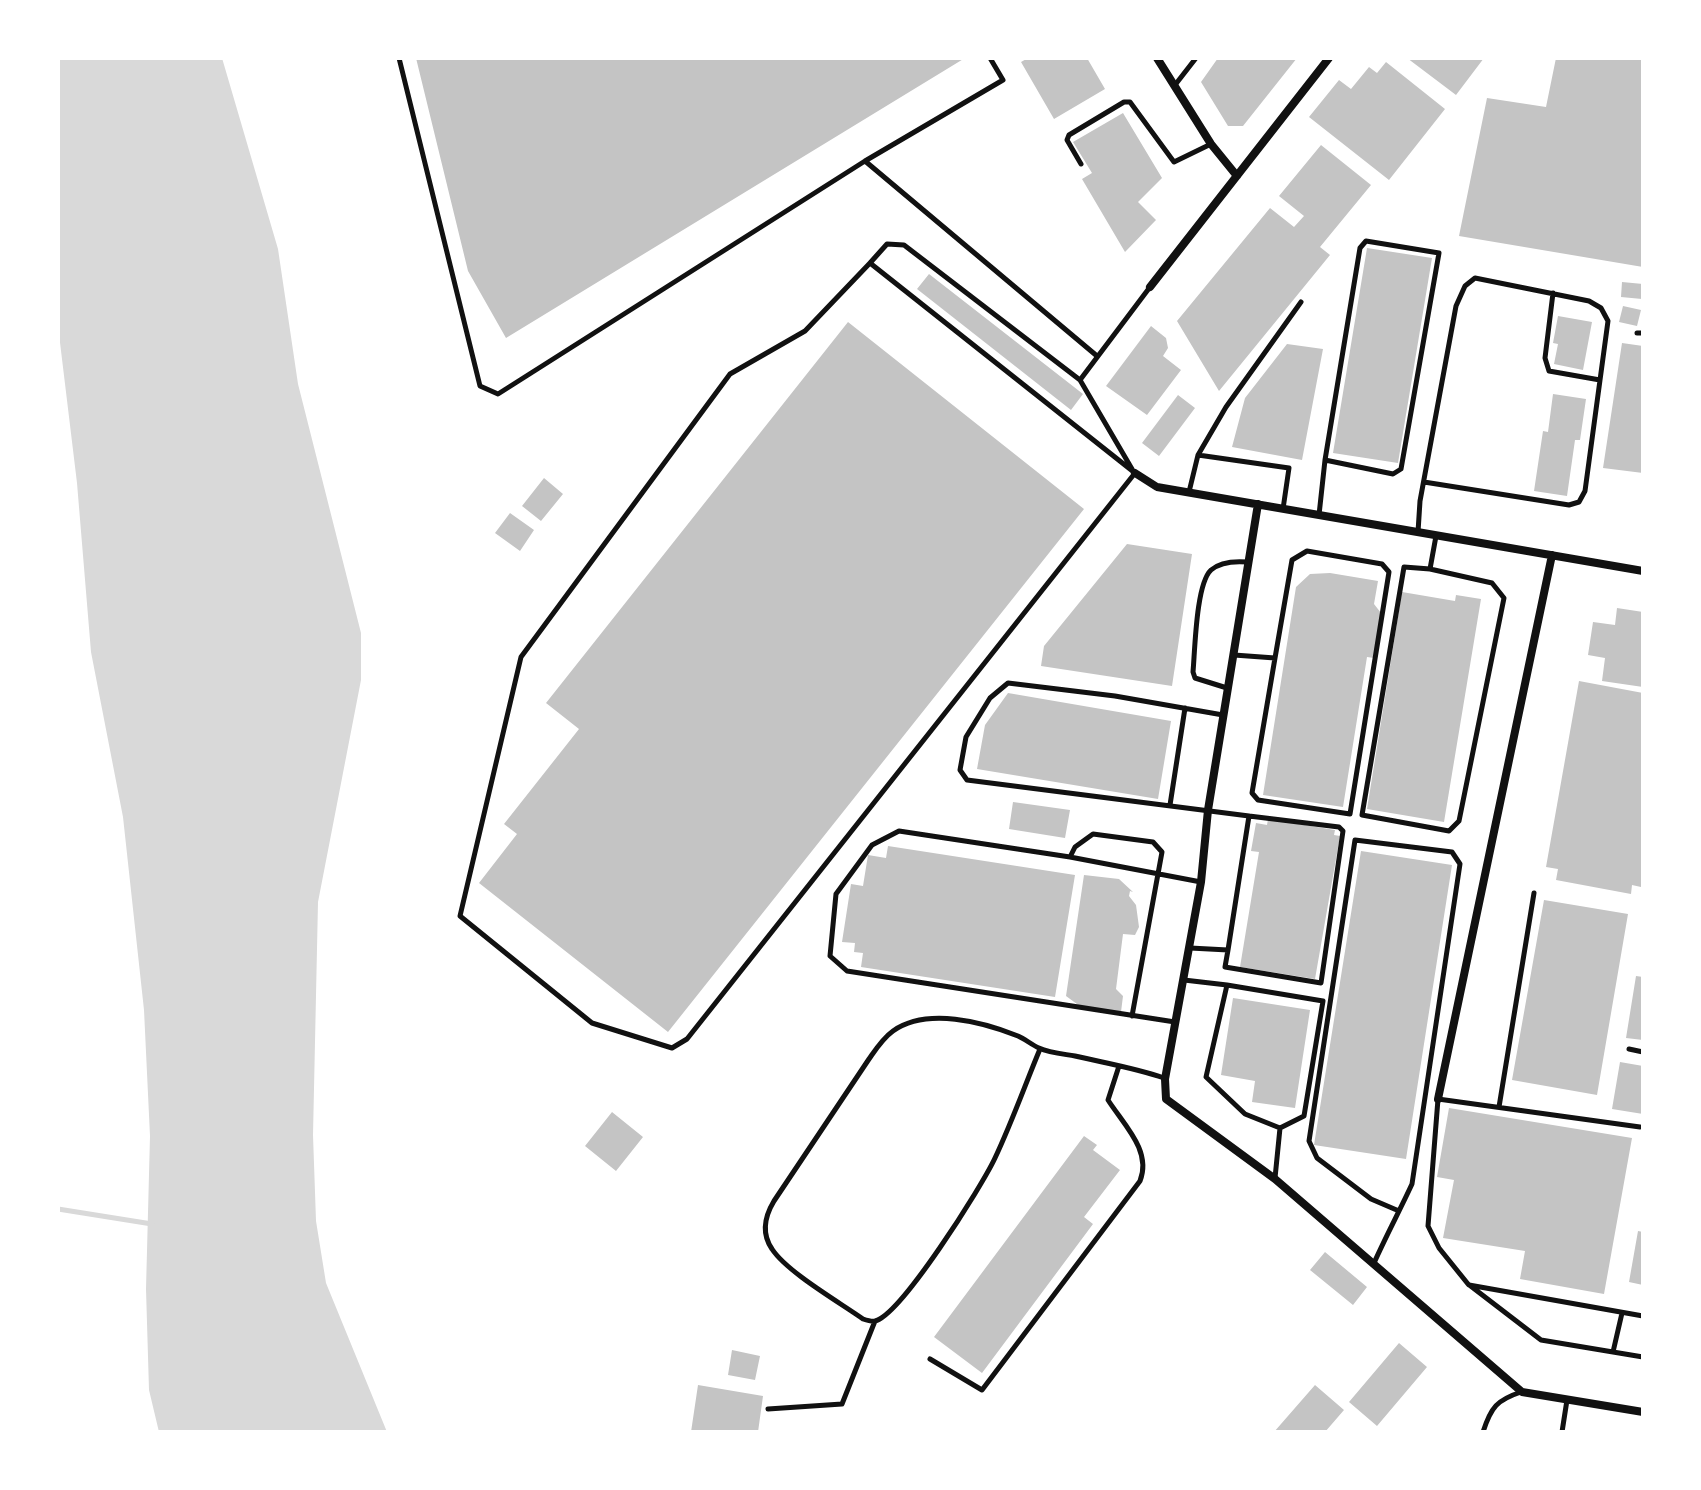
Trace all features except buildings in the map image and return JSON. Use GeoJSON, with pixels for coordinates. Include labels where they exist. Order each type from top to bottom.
{"type":"FeatureCollection","features":[{"type":"Feature","properties":{"kind":"street"},"geometry":{"type":"LineString","coordinates":[[1157,58],[1211,144],[1237,176]]}},
{"type":"Feature","properties":{"kind":"street"},"geometry":{"type":"LineString","coordinates":[[1150,287],[1329,58]]}},
{"type":"Feature","properties":{"kind":"street"},"geometry":{"type":"LineString","coordinates":[[1135,473],[1157,487],[1643,571]]}},
{"type":"Feature","properties":{"kind":"street"},"geometry":{"type":"LineString","coordinates":[[1258,504],[1208,810],[1201,882],[1165,1079],[1166,1099],[1275,1179],[1522,1392],[1643,1412]]}},
{"type":"Feature","properties":{"kind":"street"},"geometry":{"type":"LineString","coordinates":[[1438,1099],[1552,555]]}},
{"type":"Feature","properties":{"kind":"lane"},"geometry":{"type":"LineString","coordinates":[[399,58],[480,386],[498,394],[865,161],[1003,80],[990,58]]}},
{"type":"Feature","properties":{"kind":"lane"},"geometry":{"type":"LineString","coordinates":[[1174,86],[1196,58]]}},
{"type":"Feature","properties":{"kind":"lane"},"geometry":{"type":"LineString","coordinates":[[1081,164],[1067,140],[1069,135],[1124,102],[1130,102],[1174,162],[1211,144]]}},
{"type":"Feature","properties":{"kind":"lane"},"geometry":{"type":"LineString","coordinates":[[865,161],[1097,356]]}},
{"type":"Feature","properties":{"kind":"lane"},"geometry":{"type":"LineString","coordinates":[[1319,515],[1325,460],[1360,248],[1366,241],[1439,253],[1401,469],[1393,474],[1325,460]]}},
{"type":"Feature","properties":{"kind":"lane"},"geometry":{"type":"LineString","coordinates":[[887,244],[904,245],[1080,380],[1135,473],[687,1039],[672,1048],[592,1023],[460,916],[521,657],[730,374],[805,331],[887,244]]}},
{"type":"Feature","properties":{"kind":"lane"},"geometry":{"type":"LineString","coordinates":[[870,263],[1135,473]]}},
{"type":"Feature","properties":{"kind":"lane"},"geometry":{"type":"LineString","coordinates":[[1418,532],[1424,482],[1456,306],[1465,286],[1475,278],[1589,301],[1601,308],[1608,321],[1585,491],[1579,502],[1569,505],[1424,482]]}},
{"type":"Feature","properties":{"kind":"lane"},"geometry":{"type":"LineString","coordinates":[[1080,380],[1150,287]]}},
{"type":"Feature","properties":{"kind":"lane"},"geometry":{"type":"LineString","coordinates":[[1553,293],[1545,358],[1549,371],[1600,380]]}},
{"type":"Feature","properties":{"kind":"lane"},"geometry":{"type":"LineString","coordinates":[[1189,492],[1198,455],[1226,407],[1301,302]]}},
{"type":"Feature","properties":{"kind":"lane"},"geometry":{"type":"LineString","coordinates":[[1198,455],[1289,468],[1283,509]]}},
{"type":"Feature","properties":{"kind":"lane"},"geometry":{"type":"LineString","coordinates":[[1430,569],[1436,535]]}},
{"type":"Feature","properties":{"kind":"lane"},"geometry":{"type":"LineString","coordinates":[[1307,551],[1382,564],[1389,572],[1350,814],[1258,800],[1252,793],[1275,658],[1292,560],[1307,551]]}},
{"type":"Feature","properties":{"kind":"lane"},"geometry":{"type":"LineString","coordinates":[[1227,688],[1195,678],[1193,672],[1202,585],[1211,570],[1234,561],[1249,562]]}},
{"type":"Feature","properties":{"kind":"lane"},"geometry":{"type":"LineString","coordinates":[[1404,567],[1430,569],[1492,583],[1504,598],[1459,821],[1449,831],[1362,815],[1404,567]]}},
{"type":"Feature","properties":{"kind":"lane"},"geometry":{"type":"LineString","coordinates":[[1234,655],[1275,658]]}},
{"type":"Feature","properties":{"kind":"lane"},"geometry":{"type":"LineString","coordinates":[[1223,715],[1115,696],[1008,683],[990,698],[966,737],[960,770],[967,780],[1339,827],[1343,831],[1321,983],[1225,967],[1249,816]]}},
{"type":"Feature","properties":{"kind":"lane"},"geometry":{"type":"LineString","coordinates":[[1170,805],[1185,708]]}},
{"type":"Feature","properties":{"kind":"lane"},"geometry":{"type":"LineString","coordinates":[[1175,1022],[847,971],[830,956],[836,894],[872,845],[899,831],[1070,857],[1201,882]]}},
{"type":"Feature","properties":{"kind":"lane"},"geometry":{"type":"LineString","coordinates":[[1070,857],[1075,847],[1093,834],[1153,842],[1162,852],[1132,1017]]}},
{"type":"Feature","properties":{"kind":"lane"},"geometry":{"type":"LineString","coordinates":[[1374,1263],[1412,1184],[1460,864],[1452,852],[1355,840],[1309,1141],[1317,1158],[1371,1199],[1399,1211]]}},
{"type":"Feature","properties":{"kind":"lane"},"geometry":{"type":"LineString","coordinates":[[1499,1107],[1534,893]]}},
{"type":"Feature","properties":{"kind":"lane"},"geometry":{"type":"LineString","coordinates":[[1188,948],[1228,950]]}},
{"type":"Feature","properties":{"kind":"lane"},"geometry":{"type":"LineString","coordinates":[[1182,980],[1227,985],[1323,1001],[1304,1116],[1280,1128],[1245,1114],[1206,1077],[1227,985]]}},
{"type":"Feature","properties":{"kind":"lane"},"geometry":{"type":"LineString","coordinates":[[1040,1049],[995,1158],[979,1187],[912,1288],[886,1315],[875,1321],[863,1319],[778,1256],[767,1240],[765,1222],[768,1213],[869,1059],[895,1030],[931,1019],[996,1028],[1040,1049],[1165,1079]]}},
{"type":"Feature","properties":{"kind":"lane"},"geometry":{"type":"LineString","coordinates":[[1629,1049],[1643,1052]]}},
{"type":"Feature","properties":{"kind":"lane"},"geometry":{"type":"LineString","coordinates":[[930,1359],[982,1390],[1140,1181],[1144,1171],[1143,1154],[1108,1100],[1119,1066]]}},
{"type":"Feature","properties":{"kind":"lane"},"geometry":{"type":"LineString","coordinates":[[1640,1127],[1438,1099],[1428,1226],[1439,1248],[1468,1284],[1541,1340],[1643,1357]]}},
{"type":"Feature","properties":{"kind":"lane"},"geometry":{"type":"LineString","coordinates":[[1275,1179],[1280,1128]]}},
{"type":"Feature","properties":{"kind":"lane"},"geometry":{"type":"LineString","coordinates":[[1468,1284],[1643,1316]]}},
{"type":"Feature","properties":{"kind":"lane"},"geometry":{"type":"LineString","coordinates":[[1613,1352],[1622,1313]]}},
{"type":"Feature","properties":{"kind":"lane"},"geometry":{"type":"LineString","coordinates":[[768,1409],[842,1404],[875,1321]]}},
{"type":"Feature","properties":{"kind":"lane"},"geometry":{"type":"LineString","coordinates":[[1483,1432],[1488,1418],[1502,1398],[1522,1392]]}},
{"type":"Feature","properties":{"kind":"lane"},"geometry":{"type":"LineString","coordinates":[[1562,1432],[1568,1399]]}},
{"type":"Feature","properties":{"kind":"shaded area"},"geometry":{"type":"Polygon","coordinates":[[[58,58],[222,58],[278,249],[298,384],[361,633],[361,680],[318,902],[313,1135],[316,1221],[326,1283],[387,1432],[159,1432],[149,1390],[146,1289],[150,1136],[144,1010],[123,817],[91,652],[77,483],[58,326],[58,58]]]}},
{"type":"Feature","properties":{"kind":"waterway"},"geometry":{"type":"LineString","coordinates":[[58,1209],[152,1224]]}}]}
